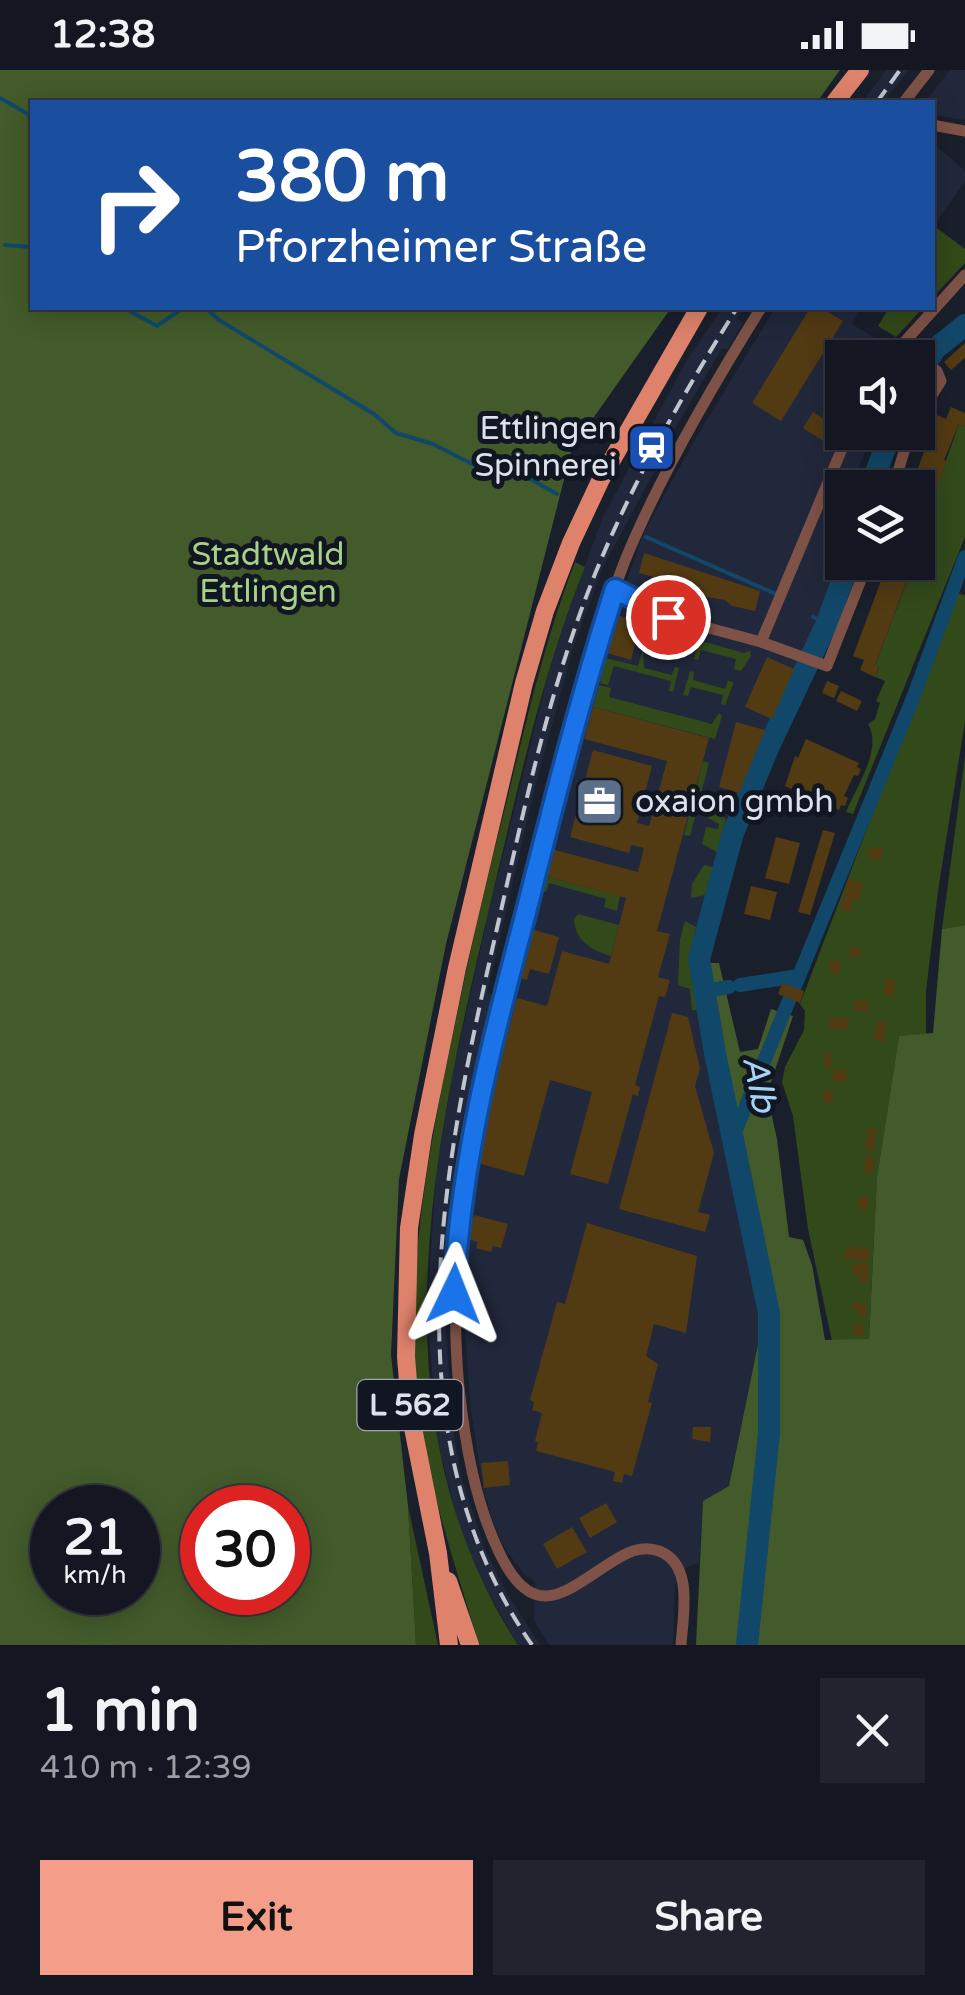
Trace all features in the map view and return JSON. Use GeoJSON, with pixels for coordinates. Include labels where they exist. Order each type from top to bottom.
{"type":"FeatureCollection","features":[{"type":"Feature","properties":{"kind":"main road"},"geometry":{"type":"LineString","coordinates":[[837,100],[860,70]]}},
{"type":"Feature","properties":{"kind":"main road","name":"L 562"},"geometry":{"type":"LineString","coordinates":[[448,1645],[438,1553],[411,1418],[406,1357],[409,1228],[423,1135],[457,968],[524,683],[558,577],[600,479],[697,310]]}},
{"type":"Feature","properties":{"kind":"main road","name":"L 562"},"geometry":{"type":"LineString","coordinates":[[438,1553],[470,1645]]}},
{"type":"Feature","properties":{"kind":"street"},"geometry":{"type":"LineString","coordinates":[[906,100],[929,70]]}},
{"type":"Feature","properties":{"kind":"street"},"geometry":{"type":"LineString","coordinates":[[935,126],[965,131]]}},
{"type":"Feature","properties":{"kind":"street"},"geometry":{"type":"LineString","coordinates":[[920,340],[965,275]]}},
{"type":"Feature","properties":{"kind":"street"},"geometry":{"type":"LineString","coordinates":[[681,1645],[681,1573],[674,1561],[656,1550],[640,1549],[625,1554],[561,1595],[537,1594],[516,1579],[500,1554],[480,1501],[462,1419],[456,1353],[456,1240],[475,1110],[535,875],[615,589],[660,485],[761,310]]}},
{"type":"Feature","properties":{"kind":"street"},"geometry":{"type":"LineString","coordinates":[[761,642],[841,450]]}},
{"type":"Feature","properties":{"kind":"street"},"geometry":{"type":"LineString","coordinates":[[615,589],[668,617],[761,642],[828,666],[861,580]]}},
{"type":"Feature","properties":{"kind":"shaded area"},"geometry":{"type":"Polygon","coordinates":[[[886,70],[908,70],[886,100],[864,100],[886,70]]]}},
{"type":"Feature","properties":{"kind":"shaded area"},"geometry":{"type":"Polygon","coordinates":[[[950,70],[965,70],[965,120],[935,115],[935,100],[927,100],[950,70]]]}},
{"type":"Feature","properties":{"kind":"shaded area"},"geometry":{"type":"Polygon","coordinates":[[[935,145],[965,171],[965,181],[935,224],[935,145]]]}},
{"type":"Feature","properties":{"kind":"shaded area"},"geometry":{"type":"Polygon","coordinates":[[[721,310],[742,310],[736,318],[743,323],[727,350],[722,348],[669,439],[603,567],[574,645],[536,783],[457,1144],[444,1297],[452,1424],[462,1479],[485,1549],[506,1592],[540,1645],[518,1645],[473,1566],[439,1447],[427,1315],[436,1174],[453,1072],[490,907],[556,642],[603,517],[685,363],[721,310]]]}},
{"type":"Feature","properties":{"kind":"shaded area"},"geometry":{"type":"Polygon","coordinates":[[[774,310],[859,310],[852,324],[878,340],[825,340],[825,450],[866,450],[858,470],[825,470],[825,580],[833,580],[775,720],[726,819],[689,960],[764,1315],[729,1486],[703,1502],[699,1563],[687,1567],[675,1584],[673,1645],[549,1645],[534,1620],[535,1582],[505,1549],[483,1489],[471,1410],[462,1292],[466,1215],[474,1158],[553,840],[616,613],[643,534],[774,310]]]}},
{"type":"Feature","properties":{"kind":"green space","name":"Stadtwald Ettlingen"},"geometry":{"type":"Polygon","coordinates":[[[0,70],[840,70],[818,100],[30,100],[30,310],[670,310],[572,448],[446,944],[399,1179],[391,1355],[408,1506],[416,1645],[0,1645],[0,70]]]}},
{"type":"Feature","properties":{"kind":"green space"},"geometry":{"type":"Polygon","coordinates":[[[937,228],[965,249],[965,263],[935,295],[937,228]]]}},
{"type":"Feature","properties":{"kind":"green space"},"geometry":{"type":"Polygon","coordinates":[[[888,310],[921,310],[896,337],[878,326],[888,310]]]}},
{"type":"Feature","properties":{"kind":"green space"},"geometry":{"type":"Polygon","coordinates":[[[959,424],[965,427],[965,537],[853,814],[846,812],[870,756],[872,734],[868,724],[875,719],[880,703],[876,701],[885,681],[875,677],[879,667],[875,665],[908,580],[935,580],[935,491],[959,424]]]}},
{"type":"Feature","properties":{"kind":"green space"},"geometry":{"type":"Polygon","coordinates":[[[575,562],[585,567],[557,645],[523,766],[472,983],[436,1176],[428,1273],[429,1369],[443,1464],[471,1556],[518,1645],[479,1645],[443,1525],[422,1434],[414,1356],[416,1262],[435,1122],[476,925],[534,692],[575,562]]]}},
{"type":"Feature","properties":{"kind":"green space"},"geometry":{"type":"Polygon","coordinates":[[[957,593],[965,595],[965,721],[938,891],[926,991],[926,1034],[899,1036],[877,1177],[869,1339],[832,1341],[808,1229],[793,1116],[782,1082],[785,1067],[804,1030],[805,1011],[800,1004],[957,593]]]}},
{"type":"Feature","properties":{"kind":"green space"},"geometry":{"type":"Polygon","coordinates":[[[651,628],[687,637],[683,656],[678,655],[680,645],[653,639],[650,647],[646,646],[651,628]]]}},
{"type":"Feature","properties":{"kind":"green space"},"geometry":{"type":"Polygon","coordinates":[[[698,640],[744,653],[750,651],[751,656],[741,671],[734,669],[736,659],[701,650],[698,660],[694,659],[698,640]]]}},
{"type":"Feature","properties":{"kind":"green space"},"geometry":{"type":"Polygon","coordinates":[[[643,648],[644,668],[672,675],[675,667],[679,668],[673,692],[669,691],[671,681],[614,666],[608,685],[600,683],[605,658],[638,666],[643,648]]]}},
{"type":"Feature","properties":{"kind":"green space"},"geometry":{"type":"Polygon","coordinates":[[[690,671],[694,672],[693,680],[725,689],[728,681],[734,682],[725,705],[721,704],[723,695],[691,687],[688,696],[683,695],[690,671]]]}},
{"type":"Feature","properties":{"kind":"green space"},"geometry":{"type":"Polygon","coordinates":[[[599,685],[611,688],[609,697],[712,724],[719,713],[722,716],[715,739],[593,707],[599,685]]]}},
{"type":"Feature","properties":{"kind":"green space"},"geometry":{"type":"Polygon","coordinates":[[[965,756],[965,925],[942,929],[965,756]]]}},
{"type":"Feature","properties":{"kind":"green space"},"geometry":{"type":"Polygon","coordinates":[[[703,761],[709,763],[690,836],[684,835],[703,761]]]}},
{"type":"Feature","properties":{"kind":"green space"},"geometry":{"type":"Polygon","coordinates":[[[710,810],[726,819],[717,852],[702,844],[706,827],[718,829],[719,824],[708,818],[710,810]]]}},
{"type":"Feature","properties":{"kind":"green space"},"geometry":{"type":"Polygon","coordinates":[[[704,865],[713,867],[705,895],[691,898],[692,884],[704,865]]]}},
{"type":"Feature","properties":{"kind":"green space"},"geometry":{"type":"Polygon","coordinates":[[[545,876],[620,896],[617,911],[604,907],[606,899],[549,883],[546,892],[541,891],[545,876]]]}},
{"type":"Feature","properties":{"kind":"green space"},"geometry":{"type":"Polygon","coordinates":[[[578,914],[619,925],[611,956],[581,939],[574,919],[578,914]]]}},
{"type":"Feature","properties":{"kind":"green space"},"geometry":{"type":"Polygon","coordinates":[[[685,921],[696,927],[689,960],[698,1010],[692,1010],[690,989],[678,985],[680,939],[685,921]]]}},
{"type":"Feature","properties":{"kind":"green space"},"geometry":{"type":"Polygon","coordinates":[[[965,925],[965,1645],[696,1645],[703,1501],[729,1486],[764,1315],[748,1246],[761,1243],[703,963],[719,963],[740,1052],[758,1049],[771,1009],[793,1016],[767,1094],[777,1139],[789,1237],[803,1240],[812,1265],[825,1340],[869,1339],[877,1177],[899,1036],[933,1033],[942,929],[965,925]]]}},
{"type":"Feature","properties":{"kind":"green space"},"geometry":{"type":"Polygon","coordinates":[[[408,1506],[438,1645],[416,1645],[408,1506]]]}},
{"type":"Feature","properties":{"kind":"building"},"geometry":{"type":"Polygon","coordinates":[[[809,310],[824,310],[843,321],[831,340],[825,340],[825,350],[781,421],[752,403],[809,310]]]}},
{"type":"Feature","properties":{"kind":"building"},"geometry":{"type":"Polygon","coordinates":[[[965,343],[965,358],[951,370],[944,362],[965,343]]]}},
{"type":"Feature","properties":{"kind":"building"},"geometry":{"type":"Polygon","coordinates":[[[951,407],[965,413],[965,427],[959,424],[935,492],[935,470],[917,470],[925,450],[935,450],[937,415],[946,419],[951,407]]]}},
{"type":"Feature","properties":{"kind":"building"},"geometry":{"type":"Polygon","coordinates":[[[813,412],[825,420],[825,442],[803,428],[813,412]]]}},
{"type":"Feature","properties":{"kind":"building"},"geometry":{"type":"Polygon","coordinates":[[[644,553],[760,591],[755,611],[639,573],[644,553]]]}},
{"type":"Feature","properties":{"kind":"building"},"geometry":{"type":"Polygon","coordinates":[[[881,580],[907,580],[875,665],[879,666],[875,677],[860,670],[864,660],[853,656],[881,580]]]}},
{"type":"Feature","properties":{"kind":"building"},"geometry":{"type":"Polygon","coordinates":[[[617,615],[641,622],[631,660],[607,653],[617,615]]]}},
{"type":"Feature","properties":{"kind":"building"},"geometry":{"type":"Polygon","coordinates":[[[767,657],[794,669],[772,719],[745,707],[767,657]]]}},
{"type":"Feature","properties":{"kind":"building"},"geometry":{"type":"Polygon","coordinates":[[[827,681],[839,686],[834,698],[822,693],[827,681]]]}},
{"type":"Feature","properties":{"kind":"building"},"geometry":{"type":"Polygon","coordinates":[[[841,691],[862,701],[857,711],[836,701],[841,691]]]}},
{"type":"Feature","properties":{"kind":"building"},"geometry":{"type":"Polygon","coordinates":[[[593,707],[709,738],[657,931],[670,934],[658,977],[670,980],[665,997],[659,996],[635,1085],[640,1087],[638,1096],[633,1094],[608,1184],[570,1174],[592,1092],[550,1080],[524,1176],[474,1162],[517,998],[547,1006],[562,951],[609,964],[626,898],[545,876],[551,849],[638,872],[644,848],[631,845],[629,853],[570,837],[593,750],[652,766],[637,823],[649,826],[667,761],[584,739],[593,707]]]}},
{"type":"Feature","properties":{"kind":"building"},"geometry":{"type":"Polygon","coordinates":[[[736,722],[765,730],[739,793],[719,787],[736,722]]]}},
{"type":"Feature","properties":{"kind":"building"},"geometry":{"type":"Polygon","coordinates":[[[806,739],[859,763],[857,767],[861,769],[844,796],[848,798],[845,806],[841,805],[839,810],[785,786],[795,756],[798,758],[806,739]]]}},
{"type":"Feature","properties":{"kind":"building"},"geometry":{"type":"Polygon","coordinates":[[[823,830],[835,833],[810,915],[798,912],[823,830]]]}},
{"type":"Feature","properties":{"kind":"building"},"geometry":{"type":"Polygon","coordinates":[[[776,837],[800,843],[789,884],[765,878],[776,837]]]}},
{"type":"Feature","properties":{"kind":"building"},"geometry":{"type":"Polygon","coordinates":[[[869,847],[883,849],[881,860],[867,858],[869,847]]]}},
{"type":"Feature","properties":{"kind":"building"},"geometry":{"type":"Polygon","coordinates":[[[848,879],[863,883],[850,913],[840,910],[848,879]]]}},
{"type":"Feature","properties":{"kind":"building"},"geometry":{"type":"Polygon","coordinates":[[[751,886],[777,892],[770,920],[744,914],[751,886]]]}},
{"type":"Feature","properties":{"kind":"building"},"geometry":{"type":"Polygon","coordinates":[[[534,930],[559,937],[549,974],[530,969],[527,980],[521,978],[534,930]]]}},
{"type":"Feature","properties":{"kind":"building"},"geometry":{"type":"Polygon","coordinates":[[[849,947],[860,948],[860,957],[849,956],[849,947]]]}},
{"type":"Feature","properties":{"kind":"building"},"geometry":{"type":"Polygon","coordinates":[[[830,960],[840,961],[840,974],[830,973],[830,960]]]}},
{"type":"Feature","properties":{"kind":"building"},"geometry":{"type":"Polygon","coordinates":[[[885,979],[896,981],[893,997],[883,995],[885,979]]]}},
{"type":"Feature","properties":{"kind":"building"},"geometry":{"type":"Polygon","coordinates":[[[782,983],[804,991],[800,1003],[778,994],[782,983]]]}},
{"type":"Feature","properties":{"kind":"building"},"geometry":{"type":"Polygon","coordinates":[[[855,1000],[869,1001],[868,1012],[855,1011],[855,1000]]]}},
{"type":"Feature","properties":{"kind":"building"},"geometry":{"type":"Polygon","coordinates":[[[672,1013],[688,1017],[700,1068],[695,1086],[714,1153],[698,1212],[710,1215],[705,1232],[619,1209],[672,1013]]]}},
{"type":"Feature","properties":{"kind":"building"},"geometry":{"type":"Polygon","coordinates":[[[830,1017],[849,1018],[848,1029],[830,1028],[830,1017]]]}},
{"type":"Feature","properties":{"kind":"building"},"geometry":{"type":"Polygon","coordinates":[[[877,1021],[887,1022],[884,1042],[874,1040],[877,1021]]]}},
{"type":"Feature","properties":{"kind":"building"},"geometry":{"type":"Polygon","coordinates":[[[825,1051],[831,1051],[831,1068],[824,1068],[825,1051]]]}},
{"type":"Feature","properties":{"kind":"building"},"geometry":{"type":"Polygon","coordinates":[[[833,1069],[847,1070],[846,1082],[832,1081],[833,1069]]]}},
{"type":"Feature","properties":{"kind":"building"},"geometry":{"type":"Polygon","coordinates":[[[823,1091],[833,1091],[833,1102],[823,1102],[823,1091]]]}},
{"type":"Feature","properties":{"kind":"building"},"geometry":{"type":"Polygon","coordinates":[[[867,1128],[875,1128],[874,1151],[866,1150],[867,1128]]]}},
{"type":"Feature","properties":{"kind":"building"},"geometry":{"type":"Polygon","coordinates":[[[865,1157],[874,1157],[873,1173],[864,1173],[865,1157]]]}},
{"type":"Feature","properties":{"kind":"building"},"geometry":{"type":"Polygon","coordinates":[[[858,1197],[868,1197],[868,1209],[858,1209],[858,1197]]]}},
{"type":"Feature","properties":{"kind":"building"},"geometry":{"type":"Polygon","coordinates":[[[474,1215],[508,1224],[501,1248],[493,1246],[491,1252],[476,1248],[478,1242],[468,1239],[474,1215]]]}},
{"type":"Feature","properties":{"kind":"building"},"geometry":{"type":"Polygon","coordinates":[[[587,1223],[697,1256],[686,1333],[654,1324],[646,1356],[658,1364],[648,1402],[652,1403],[632,1476],[624,1474],[622,1483],[613,1481],[615,1472],[536,1451],[542,1413],[532,1410],[534,1402],[530,1400],[557,1302],[565,1304],[587,1223]]]}},
{"type":"Feature","properties":{"kind":"building"},"geometry":{"type":"Polygon","coordinates":[[[845,1247],[869,1248],[868,1260],[845,1259],[845,1247]]]}},
{"type":"Feature","properties":{"kind":"building"},"geometry":{"type":"Polygon","coordinates":[[[868,1263],[868,1282],[860,1282],[860,1275],[853,1275],[853,1265],[868,1263]]]}},
{"type":"Feature","properties":{"kind":"building"},"geometry":{"type":"Polygon","coordinates":[[[853,1303],[866,1303],[866,1317],[859,1317],[853,1303]]]}},
{"type":"Feature","properties":{"kind":"building"},"geometry":{"type":"Polygon","coordinates":[[[854,1324],[863,1325],[863,1336],[854,1335],[854,1324]]]}},
{"type":"Feature","properties":{"kind":"building"},"geometry":{"type":"Polygon","coordinates":[[[693,1427],[711,1427],[710,1442],[692,1439],[693,1427]]]}},
{"type":"Feature","properties":{"kind":"building"},"geometry":{"type":"Polygon","coordinates":[[[508,1461],[510,1485],[484,1488],[481,1463],[508,1461]]]}},
{"type":"Feature","properties":{"kind":"building"},"geometry":{"type":"Polygon","coordinates":[[[606,1503],[617,1522],[590,1538],[579,1518],[606,1503]]]}},
{"type":"Feature","properties":{"kind":"building"},"geometry":{"type":"Polygon","coordinates":[[[572,1527],[587,1552],[557,1569],[543,1544],[572,1527]]]}},
{"type":"Feature","properties":{"kind":"waterway"},"geometry":{"type":"LineString","coordinates":[[0,98],[28,114],[30,120]]}},
{"type":"Feature","properties":{"kind":"waterway"},"geometry":{"type":"LineString","coordinates":[[5,245],[30,247]]}},
{"type":"Feature","properties":{"kind":"waterway"},"geometry":{"type":"LineString","coordinates":[[128,310],[157,326],[180,310]]}},
{"type":"Feature","properties":{"kind":"waterway"},"geometry":{"type":"LineString","coordinates":[[208,310],[374,414],[396,433],[433,444],[482,469],[516,471],[557,494]]}},
{"type":"Feature","properties":{"kind":"waterway","name":"Alb"},"geometry":{"type":"LineString","coordinates":[[935,349],[965,325]]}},
{"type":"Feature","properties":{"kind":"waterway","name":"Alb"},"geometry":{"type":"LineString","coordinates":[[877,470],[884,450]]}},
{"type":"Feature","properties":{"kind":"waterway"},"geometry":{"type":"LineString","coordinates":[[646,537],[776,594]]}},
{"type":"Feature","properties":{"kind":"waterway"},"geometry":{"type":"LineString","coordinates":[[733,1137],[913,698],[965,557]]}},
{"type":"Feature","properties":{"kind":"waterway","name":"Alb"},"geometry":{"type":"LineString","coordinates":[[747,1645],[769,1433],[769,1313],[699,959],[733,833],[843,580]]}},
{"type":"Feature","properties":{"kind":"waterway"},"geometry":{"type":"LineString","coordinates":[[813,617],[827,623]]}},
{"type":"Feature","properties":{"kind":"waterway"},"geometry":{"type":"LineString","coordinates":[[740,985],[798,976]]}},
{"type":"Feature","properties":{"kind":"waterway"},"geometry":{"type":"LineString","coordinates":[[704,991],[729,987]]}},
{"type":"Feature","properties":{"kind":"railway"},"geometry":{"type":"LineString","coordinates":[[878,100],[900,70]]}},
{"type":"Feature","properties":{"kind":"railway"},"geometry":{"type":"LineString","coordinates":[[532,1645],[485,1561],[456,1473],[442,1381],[440,1288],[447,1193],[461,1099],[530,785],[579,615],[643,471],[736,310]]}},
{"type":"Feature","properties":{"kind":"place","name":"Ettlingen Spinnerei"},"geometry":{"type":"Point","coordinates":[652,447]}},
{"type":"Feature","properties":{"kind":"place","name":"oxaion gmbh"},"geometry":{"type":"Point","coordinates":[600,802]}},
{"type":"Feature","properties":{"kind":"route"},"geometry":{"type":"LineString","coordinates":[[454,1294],[460,1204],[478,1097],[581,703],[615,589],[668,617]]}}]}
